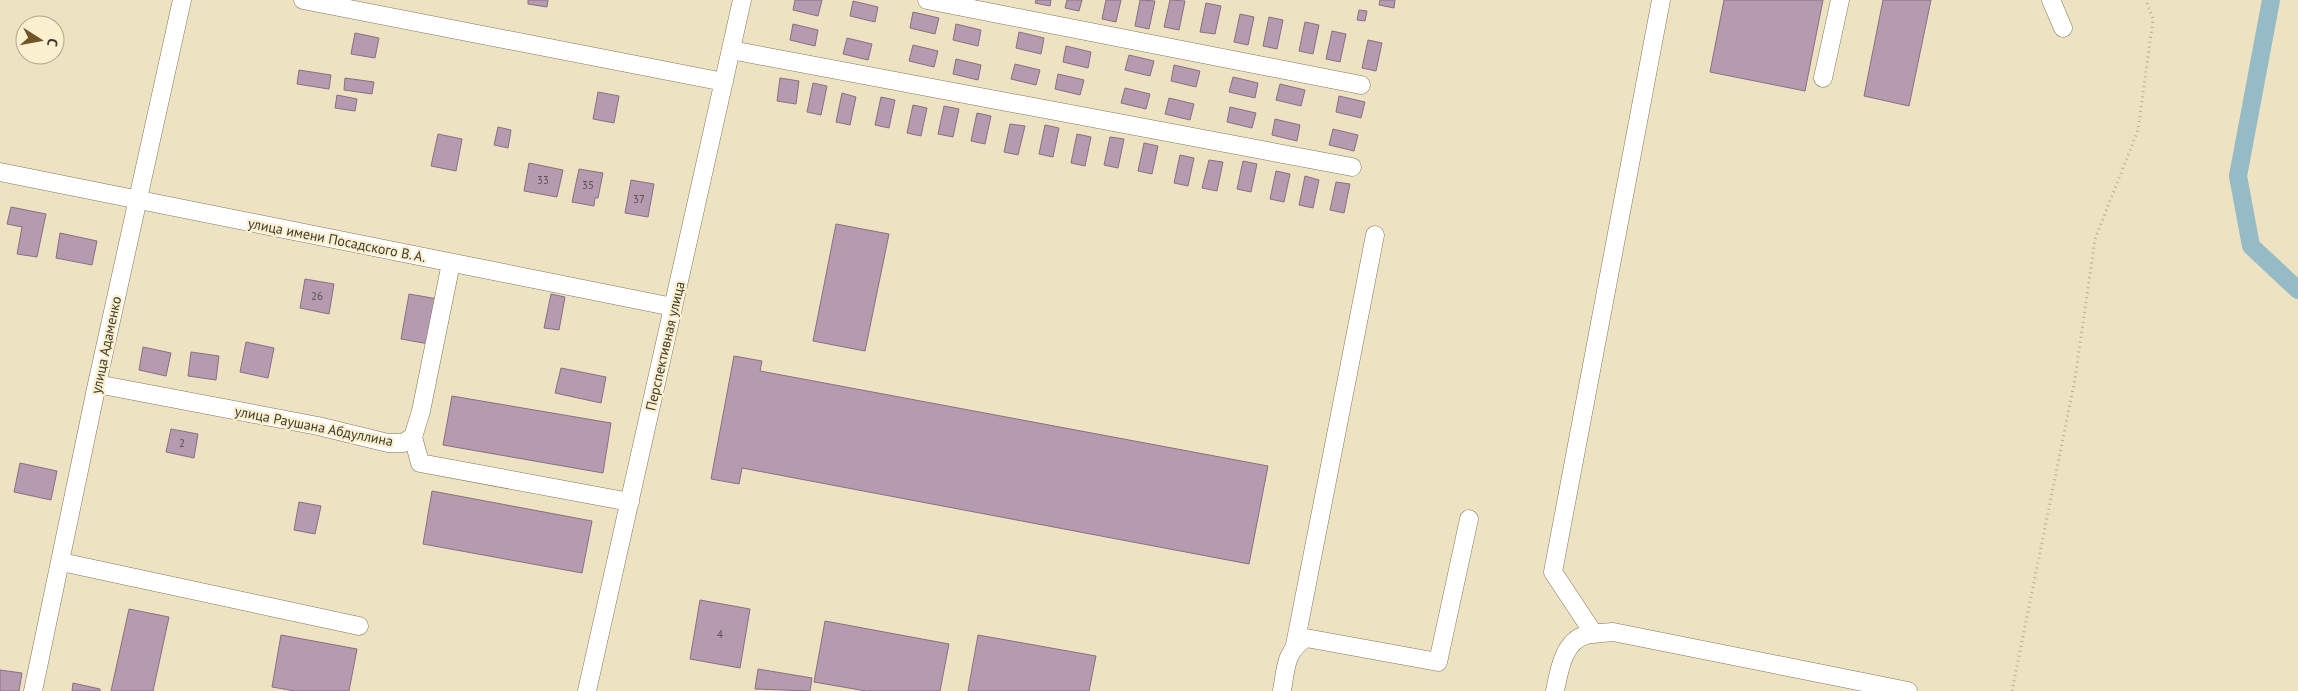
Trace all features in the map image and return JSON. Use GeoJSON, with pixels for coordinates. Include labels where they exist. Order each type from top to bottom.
{"type":"FeatureCollection","features":[{"type":"Feature","properties":{"kind":"street","name":"улица Адаменко"},"geometry":{"type":"LineString","coordinates":[[33,691],[97,384],[182,0]]}},
{"type":"Feature","properties":{"kind":"street"},"geometry":{"type":"LineString","coordinates":[[303,0],[724,82]]}},
{"type":"Feature","properties":{"kind":"street","name":"Перспективная улица"},"geometry":{"type":"LineString","coordinates":[[587,691],[742,0]]}},
{"type":"Feature","properties":{"kind":"street"},"geometry":{"type":"LineString","coordinates":[[927,0],[1361,85]]}},
{"type":"Feature","properties":{"kind":"street"},"geometry":{"type":"LineString","coordinates":[[1594,634],[1553,572],[1661,0]]}},
{"type":"Feature","properties":{"kind":"street"},"geometry":{"type":"LineString","coordinates":[[1823,78],[1840,0]]}},
{"type":"Feature","properties":{"kind":"street"},"geometry":{"type":"LineString","coordinates":[[2051,0],[2063,28]]}},
{"type":"Feature","properties":{"kind":"street"},"geometry":{"type":"LineString","coordinates":[[731,50],[1352,167]]}},
{"type":"Feature","properties":{"kind":"street","name":"улица имени Посадского В. А."},"geometry":{"type":"LineString","coordinates":[[0,172],[674,307]]}},
{"type":"Feature","properties":{"kind":"street"},"geometry":{"type":"LineString","coordinates":[[1282,691],[1288,657],[1295,645],[1375,235]]}},
{"type":"Feature","properties":{"kind":"street","name":"улица Раушана Абдуллина"},"geometry":{"type":"LineString","coordinates":[[97,384],[318,426],[388,443],[403,443],[412,437],[421,411],[451,263]]}},
{"type":"Feature","properties":{"kind":"street"},"geometry":{"type":"LineString","coordinates":[[412,437],[420,464],[630,502]]}},
{"type":"Feature","properties":{"kind":"street"},"geometry":{"type":"LineString","coordinates":[[1295,645],[1306,638],[1438,662],[1468,519]]}},
{"type":"Feature","properties":{"kind":"street"},"geometry":{"type":"LineString","coordinates":[[66,563],[359,626]]}},
{"type":"Feature","properties":{"kind":"street"},"geometry":{"type":"LineString","coordinates":[[1555,691],[1559,671],[1569,646],[1584,635],[1613,632],[1908,691]]}},
{"type":"Feature","properties":{"kind":"path"},"geometry":{"type":"LineString","coordinates":[[2012,691],[2075,379],[2096,239],[2138,130],[2153,19],[2146,0]]}},
{"type":"Feature","properties":{"kind":"building"},"geometry":{"type":"Polygon","coordinates":[[[528,0],[548,0],[547,7],[528,4],[528,0]]]}},
{"type":"Feature","properties":{"kind":"building"},"geometry":{"type":"Polygon","coordinates":[[[795,0],[822,0],[818,16],[793,10],[795,0]]]}},
{"type":"Feature","properties":{"kind":"building"},"geometry":{"type":"Polygon","coordinates":[[[1036,0],[1051,0],[1050,6],[1035,3],[1036,0]]]}},
{"type":"Feature","properties":{"kind":"building"},"geometry":{"type":"Polygon","coordinates":[[[1067,0],[1082,0],[1079,11],[1065,8],[1067,0]]]}},
{"type":"Feature","properties":{"kind":"building"},"geometry":{"type":"Polygon","coordinates":[[[1106,0],[1121,0],[1116,22],[1102,19],[1106,0]]]}},
{"type":"Feature","properties":{"kind":"building"},"geometry":{"type":"Polygon","coordinates":[[[1140,0],[1155,1],[1149,29],[1135,26],[1140,0]]]}},
{"type":"Feature","properties":{"kind":"building"},"geometry":{"type":"Polygon","coordinates":[[[1170,0],[1185,1],[1179,30],[1164,27],[1170,0]]]}},
{"type":"Feature","properties":{"kind":"building"},"geometry":{"type":"Polygon","coordinates":[[[1380,0],[1395,0],[1394,8],[1379,5],[1380,0]]]}},
{"type":"Feature","properties":{"kind":"building"},"geometry":{"type":"Polygon","coordinates":[[[1724,0],[1823,0],[1805,91],[1710,72],[1724,0]]]}},
{"type":"Feature","properties":{"kind":"building"},"geometry":{"type":"Polygon","coordinates":[[[1883,0],[1931,0],[1909,106],[1864,96],[1883,0]]]}},
{"type":"Feature","properties":{"kind":"building"},"geometry":{"type":"Polygon","coordinates":[[[853,1],[878,7],[875,22],[850,16],[853,1]]]}},
{"type":"Feature","properties":{"kind":"building"},"geometry":{"type":"Polygon","coordinates":[[[1206,3],[1221,6],[1215,34],[1200,32],[1206,3]]]}},
{"type":"Feature","properties":{"kind":"building"},"geometry":{"type":"Polygon","coordinates":[[[1359,10],[1367,11],[1365,21],[1357,20],[1359,10]]]}},
{"type":"Feature","properties":{"kind":"building"},"geometry":{"type":"Polygon","coordinates":[[[913,12],[939,18],[935,34],[910,28],[913,12]]]}},
{"type":"Feature","properties":{"kind":"building"},"geometry":{"type":"Polygon","coordinates":[[[1240,14],[1254,17],[1248,45],[1234,42],[1240,14]]]}},
{"type":"Feature","properties":{"kind":"building"},"geometry":{"type":"Polygon","coordinates":[[[1269,17],[1283,20],[1277,49],[1263,46],[1269,17]]]}},
{"type":"Feature","properties":{"kind":"building"},"geometry":{"type":"Polygon","coordinates":[[[1305,22],[1319,25],[1313,54],[1299,51],[1305,22]]]}},
{"type":"Feature","properties":{"kind":"building"},"geometry":{"type":"Polygon","coordinates":[[[793,24],[818,30],[815,46],[790,40],[793,24]]]}},
{"type":"Feature","properties":{"kind":"building"},"geometry":{"type":"Polygon","coordinates":[[[956,24],[981,30],[978,46],[953,40],[956,24]]]}},
{"type":"Feature","properties":{"kind":"building"},"geometry":{"type":"Polygon","coordinates":[[[1332,31],[1346,34],[1340,62],[1326,59],[1332,31]]]}},
{"type":"Feature","properties":{"kind":"building"},"geometry":{"type":"Polygon","coordinates":[[[1019,32],[1044,38],[1041,54],[1016,48],[1019,32]]]}},
{"type":"Feature","properties":{"kind":"building"},"geometry":{"type":"Polygon","coordinates":[[[355,33],[379,38],[375,58],[351,54],[355,33]]]}},
{"type":"Feature","properties":{"kind":"building"},"geometry":{"type":"Polygon","coordinates":[[[847,38],[872,44],[868,60],[843,54],[847,38]]]}},
{"type":"Feature","properties":{"kind":"building"},"geometry":{"type":"Polygon","coordinates":[[[1368,40],[1382,43],[1376,71],[1362,68],[1368,40]]]}},
{"type":"Feature","properties":{"kind":"building"},"geometry":{"type":"Polygon","coordinates":[[[913,45],[938,51],[934,67],[909,61],[913,45]]]}},
{"type":"Feature","properties":{"kind":"building"},"geometry":{"type":"Polygon","coordinates":[[[1066,46],[1091,52],[1088,68],[1063,62],[1066,46]]]}},
{"type":"Feature","properties":{"kind":"building"},"geometry":{"type":"Polygon","coordinates":[[[1129,55],[1154,61],[1150,76],[1125,70],[1129,55]]]}},
{"type":"Feature","properties":{"kind":"building"},"geometry":{"type":"Polygon","coordinates":[[[956,59],[981,65],[978,80],[953,74],[956,59]]]}},
{"type":"Feature","properties":{"kind":"building"},"geometry":{"type":"Polygon","coordinates":[[[1015,64],[1040,70],[1036,85],[1011,79],[1015,64]]]}},
{"type":"Feature","properties":{"kind":"building"},"geometry":{"type":"Polygon","coordinates":[[[1174,65],[1200,71],[1196,87],[1171,81],[1174,65]]]}},
{"type":"Feature","properties":{"kind":"building"},"geometry":{"type":"Polygon","coordinates":[[[299,70],[331,75],[329,89],[297,84],[299,70]]]}},
{"type":"Feature","properties":{"kind":"building"},"geometry":{"type":"Polygon","coordinates":[[[1058,74],[1084,80],[1080,95],[1055,89],[1058,74]]]}},
{"type":"Feature","properties":{"kind":"building"},"geometry":{"type":"Polygon","coordinates":[[[1233,77],[1258,83],[1255,98],[1229,92],[1233,77]]]}},
{"type":"Feature","properties":{"kind":"building"},"geometry":{"type":"Polygon","coordinates":[[[345,78],[374,82],[372,94],[344,90],[345,78]]]}},
{"type":"Feature","properties":{"kind":"building"},"geometry":{"type":"Polygon","coordinates":[[[780,78],[799,81],[796,104],[777,101],[780,78]]]}},
{"type":"Feature","properties":{"kind":"building"},"geometry":{"type":"Polygon","coordinates":[[[813,83],[827,86],[821,115],[807,112],[813,83]]]}},
{"type":"Feature","properties":{"kind":"building"},"geometry":{"type":"Polygon","coordinates":[[[1280,84],[1305,90],[1301,106],[1276,100],[1280,84]]]}},
{"type":"Feature","properties":{"kind":"building"},"geometry":{"type":"Polygon","coordinates":[[[1125,88],[1150,94],[1146,109],[1121,103],[1125,88]]]}},
{"type":"Feature","properties":{"kind":"building"},"geometry":{"type":"Polygon","coordinates":[[[598,92],[619,96],[614,123],[593,119],[598,92]]]}},
{"type":"Feature","properties":{"kind":"building"},"geometry":{"type":"Polygon","coordinates":[[[842,93],[856,97],[850,125],[836,122],[842,93]]]}},
{"type":"Feature","properties":{"kind":"building"},"geometry":{"type":"Polygon","coordinates":[[[337,95],[357,99],[355,111],[335,108],[337,95]]]}},
{"type":"Feature","properties":{"kind":"building"},"geometry":{"type":"Polygon","coordinates":[[[1339,96],[1365,102],[1361,118],[1336,112],[1339,96]]]}},
{"type":"Feature","properties":{"kind":"building"},"geometry":{"type":"Polygon","coordinates":[[[881,97],[895,100],[889,128],[875,125],[881,97]]]}},
{"type":"Feature","properties":{"kind":"building"},"geometry":{"type":"Polygon","coordinates":[[[1169,98],[1194,104],[1190,120],[1165,114],[1169,98]]]}},
{"type":"Feature","properties":{"kind":"building"},"geometry":{"type":"Polygon","coordinates":[[[913,105],[927,108],[921,136],[907,133],[913,105]]]}},
{"type":"Feature","properties":{"kind":"building"},"geometry":{"type":"Polygon","coordinates":[[[944,106],[959,109],[953,137],[938,134],[944,106]]]}},
{"type":"Feature","properties":{"kind":"building"},"geometry":{"type":"Polygon","coordinates":[[[1230,107],[1256,113],[1252,128],[1227,122],[1230,107]]]}},
{"type":"Feature","properties":{"kind":"building"},"geometry":{"type":"Polygon","coordinates":[[[977,113],[991,116],[985,144],[971,141],[977,113]]]}},
{"type":"Feature","properties":{"kind":"building"},"geometry":{"type":"Polygon","coordinates":[[[1275,119],[1300,125],[1297,141],[1272,135],[1275,119]]]}},
{"type":"Feature","properties":{"kind":"building"},"geometry":{"type":"Polygon","coordinates":[[[1010,124],[1025,126],[1018,155],[1004,152],[1010,124]]]}},
{"type":"Feature","properties":{"kind":"building"},"geometry":{"type":"Polygon","coordinates":[[[1045,125],[1059,128],[1053,157],[1039,154],[1045,125]]]}},
{"type":"Feature","properties":{"kind":"building"},"geometry":{"type":"Polygon","coordinates":[[[498,127],[511,130],[508,148],[494,145],[498,127]]]}},
{"type":"Feature","properties":{"kind":"building"},"geometry":{"type":"Polygon","coordinates":[[[1333,129],[1358,135],[1354,151],[1329,145],[1333,129]]]}},
{"type":"Feature","properties":{"kind":"building"},"geometry":{"type":"Polygon","coordinates":[[[438,134],[462,139],[456,171],[431,166],[438,134]]]}},
{"type":"Feature","properties":{"kind":"building"},"geometry":{"type":"Polygon","coordinates":[[[1077,134],[1091,137],[1085,166],[1071,163],[1077,134]]]}},
{"type":"Feature","properties":{"kind":"building"},"geometry":{"type":"Polygon","coordinates":[[[1110,137],[1124,139],[1118,168],[1104,165],[1110,137]]]}},
{"type":"Feature","properties":{"kind":"building"},"geometry":{"type":"Polygon","coordinates":[[[1144,143],[1158,146],[1152,174],[1138,171],[1144,143]]]}},
{"type":"Feature","properties":{"kind":"building"},"geometry":{"type":"Polygon","coordinates":[[[1180,155],[1194,158],[1188,186],[1174,183],[1180,155]]]}},
{"type":"Feature","properties":{"kind":"building"},"geometry":{"type":"Polygon","coordinates":[[[1209,160],[1223,162],[1217,191],[1202,188],[1209,160]]]}},
{"type":"Feature","properties":{"kind":"building"},"geometry":{"type":"Polygon","coordinates":[[[1243,161],[1257,164],[1251,192],[1237,189],[1243,161]]]}},
{"type":"Feature","properties":{"kind":"building"},"geometry":{"type":"Polygon","coordinates":[[[529,163],[563,170],[557,197],[524,191],[529,163]]]}},
{"type":"Feature","properties":{"kind":"building"},"geometry":{"type":"Polygon","coordinates":[[[579,169],[603,173],[598,198],[595,198],[594,206],[572,202],[579,169]]]}},
{"type":"Feature","properties":{"kind":"building"},"geometry":{"type":"Polygon","coordinates":[[[1276,171],[1290,174],[1284,202],[1270,199],[1276,171]]]}},
{"type":"Feature","properties":{"kind":"building"},"geometry":{"type":"Polygon","coordinates":[[[1305,176],[1319,180],[1313,208],[1299,205],[1305,176]]]}},
{"type":"Feature","properties":{"kind":"building"},"geometry":{"type":"Polygon","coordinates":[[[631,180],[654,184],[648,217],[625,213],[631,180]]]}},
{"type":"Feature","properties":{"kind":"building"},"geometry":{"type":"Polygon","coordinates":[[[1336,182],[1350,184],[1344,213],[1330,210],[1336,182]]]}},
{"type":"Feature","properties":{"kind":"building"},"geometry":{"type":"Polygon","coordinates":[[[11,207],[46,214],[37,257],[17,254],[22,227],[7,224],[11,207]]]}},
{"type":"Feature","properties":{"kind":"building"},"geometry":{"type":"Polygon","coordinates":[[[836,224],[889,234],[865,351],[813,341],[836,224]]]}},
{"type":"Feature","properties":{"kind":"building"},"geometry":{"type":"Polygon","coordinates":[[[60,233],[97,241],[92,265],[56,258],[60,233]]]}},
{"type":"Feature","properties":{"kind":"building"},"geometry":{"type":"Polygon","coordinates":[[[305,279],[334,284],[329,314],[300,308],[305,279]]]}},
{"type":"Feature","properties":{"kind":"building"},"geometry":{"type":"Polygon","coordinates":[[[409,294],[438,299],[429,344],[401,339],[409,294]]]}},
{"type":"Feature","properties":{"kind":"building"},"geometry":{"type":"Polygon","coordinates":[[[551,294],[565,297],[559,330],[544,328],[551,294]]]}},
{"type":"Feature","properties":{"kind":"building"},"geometry":{"type":"Polygon","coordinates":[[[246,342],[274,348],[268,378],[240,372],[246,342]]]}},
{"type":"Feature","properties":{"kind":"building"},"geometry":{"type":"Polygon","coordinates":[[[143,347],[171,353],[166,376],[139,370],[143,347]]]}},
{"type":"Feature","properties":{"kind":"building"},"geometry":{"type":"Polygon","coordinates":[[[191,352],[219,356],[216,380],[188,376],[191,352]]]}},
{"type":"Feature","properties":{"kind":"building"},"geometry":{"type":"Polygon","coordinates":[[[734,356],[762,361],[760,371],[1268,466],[1249,564],[742,468],[739,484],[711,479],[734,356]]]}},
{"type":"Feature","properties":{"kind":"building"},"geometry":{"type":"Polygon","coordinates":[[[561,368],[606,377],[601,403],[555,393],[561,368]]]}},
{"type":"Feature","properties":{"kind":"building"},"geometry":{"type":"Polygon","coordinates":[[[452,396],[611,423],[603,473],[443,445],[452,396]]]}},
{"type":"Feature","properties":{"kind":"building"},"geometry":{"type":"Polygon","coordinates":[[[171,429],[198,434],[194,458],[166,452],[171,429]]]}},
{"type":"Feature","properties":{"kind":"building"},"geometry":{"type":"Polygon","coordinates":[[[20,463],[57,471],[51,500],[14,492],[20,463]]]}},
{"type":"Feature","properties":{"kind":"building"},"geometry":{"type":"Polygon","coordinates":[[[432,491],[592,521],[582,573],[423,544],[432,491]]]}},
{"type":"Feature","properties":{"kind":"building"},"geometry":{"type":"Polygon","coordinates":[[[299,502],[321,506],[315,534],[294,530],[299,502]]]}},
{"type":"Feature","properties":{"kind":"building"},"geometry":{"type":"Polygon","coordinates":[[[700,600],[750,609],[740,668],[690,659],[700,600]]]}},
{"type":"Feature","properties":{"kind":"building"},"geometry":{"type":"Polygon","coordinates":[[[129,609],[169,617],[153,691],[111,691],[129,609]]]}},
{"type":"Feature","properties":{"kind":"building"},"geometry":{"type":"Polygon","coordinates":[[[825,621],[949,644],[940,691],[866,691],[814,682],[825,621]]]}},
{"type":"Feature","properties":{"kind":"building"},"geometry":{"type":"Polygon","coordinates":[[[281,635],[357,649],[349,691],[295,691],[272,687],[281,635]]]}},
{"type":"Feature","properties":{"kind":"building"},"geometry":{"type":"Polygon","coordinates":[[[978,635],[1096,656],[1089,691],[968,691],[978,635]]]}},
{"type":"Feature","properties":{"kind":"building"},"geometry":{"type":"Polygon","coordinates":[[[758,669],[812,678],[810,691],[755,689],[758,669]]]}},
{"type":"Feature","properties":{"kind":"building"},"geometry":{"type":"Polygon","coordinates":[[[0,670],[22,673],[19,691],[0,691],[0,670]]]}},
{"type":"Feature","properties":{"kind":"building"},"geometry":{"type":"Polygon","coordinates":[[[73,683],[100,689],[100,691],[72,691],[73,683]]]}},
{"type":"Feature","properties":{"kind":"waterway"},"geometry":{"type":"LineString","coordinates":[[2271,0],[2238,176],[2251,246],[2298,290]]}}]}
